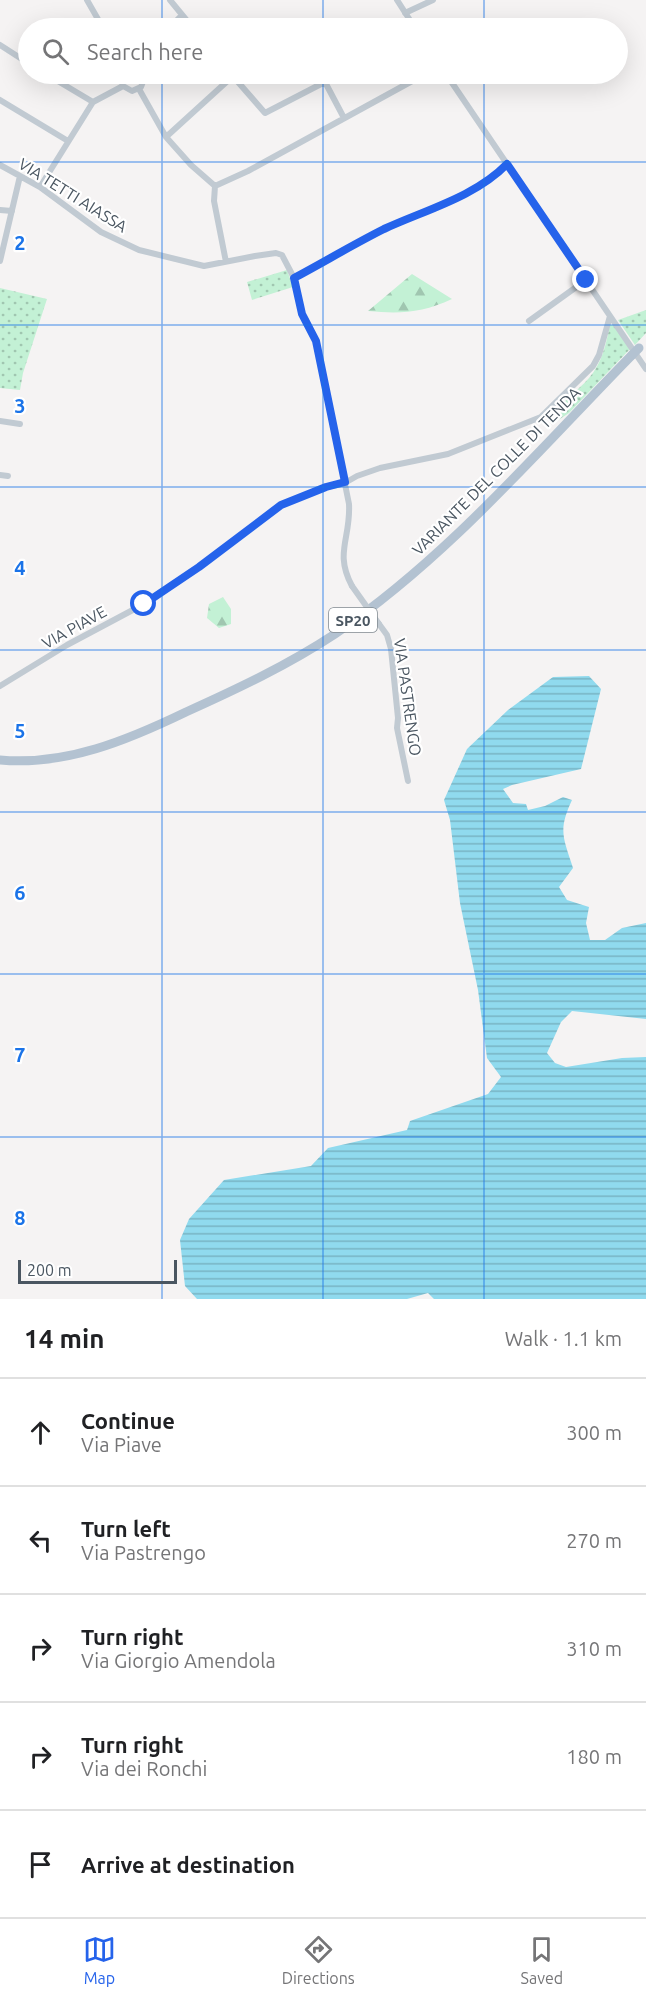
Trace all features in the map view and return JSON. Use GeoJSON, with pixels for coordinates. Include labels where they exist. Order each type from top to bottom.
{"type":"FeatureCollection","features":[{"type":"Feature","properties":{"kind":"main road","name":"VARIANTE DEL COLLE DI TENDA"},"geometry":{"type":"LineString","coordinates":[[0,760],[44,760],[76,755],[110,745],[159,725],[252,681],[334,634],[416,572],[478,513],[646,341]]}},
{"type":"Feature","properties":{"kind":"street"},"geometry":{"type":"LineString","coordinates":[[87,0],[97,18]]}},
{"type":"Feature","properties":{"kind":"street"},"geometry":{"type":"LineString","coordinates":[[170,0],[185,18]]}},
{"type":"Feature","properties":{"kind":"street"},"geometry":{"type":"LineString","coordinates":[[397,0],[408,18]]}},
{"type":"Feature","properties":{"kind":"street"},"geometry":{"type":"LineString","coordinates":[[405,13],[433,0]]}},
{"type":"Feature","properties":{"kind":"street"},"geometry":{"type":"LineString","coordinates":[[179,18],[182,15]]}},
{"type":"Feature","properties":{"kind":"street"},"geometry":{"type":"LineString","coordinates":[[0,45],[18,57]]}},
{"type":"Feature","properties":{"kind":"street"},"geometry":{"type":"LineString","coordinates":[[63,84],[93,102]]}},
{"type":"Feature","properties":{"kind":"street"},"geometry":{"type":"LineString","coordinates":[[139,89],[142,84]]}},
{"type":"Feature","properties":{"kind":"street"},"geometry":{"type":"LineString","coordinates":[[166,137],[222,84]]}},
{"type":"Feature","properties":{"kind":"street"},"geometry":{"type":"LineString","coordinates":[[240,84],[265,113],[321,84]]}},
{"type":"Feature","properties":{"kind":"street"},"geometry":{"type":"LineString","coordinates":[[326,84],[344,118]]}},
{"type":"Feature","properties":{"kind":"street"},"geometry":{"type":"LineString","coordinates":[[215,186],[249,171],[407,84]]}},
{"type":"Feature","properties":{"kind":"street"},"geometry":{"type":"LineString","coordinates":[[453,84],[646,369]]}},
{"type":"Feature","properties":{"kind":"street"},"geometry":{"type":"LineString","coordinates":[[40,187],[93,102],[123,86],[128,90],[139,89]]}},
{"type":"Feature","properties":{"kind":"street"},"geometry":{"type":"LineString","coordinates":[[139,89],[166,137],[191,165],[215,186]]}},
{"type":"Feature","properties":{"kind":"street"},"geometry":{"type":"LineString","coordinates":[[0,100],[68,141]]}},
{"type":"Feature","properties":{"kind":"street"},"geometry":{"type":"LineString","coordinates":[[294,278],[383,230],[476,188],[497,175],[507,164]]}},
{"type":"Feature","properties":{"kind":"street","name":"VIA TETTI AIASSA"},"geometry":{"type":"LineString","coordinates":[[0,165],[40,187],[101,232],[139,250],[204,266],[279,254],[285,259],[294,278]]}},
{"type":"Feature","properties":{"kind":"street"},"geometry":{"type":"LineString","coordinates":[[0,261],[20,176]]}},
{"type":"Feature","properties":{"kind":"street"},"geometry":{"type":"LineString","coordinates":[[215,186],[214,201],[226,262]]}},
{"type":"Feature","properties":{"kind":"street"},"geometry":{"type":"LineString","coordinates":[[0,210],[12,211]]}},
{"type":"Feature","properties":{"kind":"street","name":"VIA PASTRENGO"},"geometry":{"type":"LineString","coordinates":[[294,278],[302,314],[316,341],[345,482],[349,515],[343,555],[344,571],[387,635],[391,649],[398,718],[396,728],[408,781]]}},
{"type":"Feature","properties":{"kind":"street"},"geometry":{"type":"LineString","coordinates":[[529,321],[586,280]]}},
{"type":"Feature","properties":{"kind":"street","name":"VIA PIAVE"},"geometry":{"type":"LineString","coordinates":[[0,686],[67,645],[144,604],[199,567],[281,505],[381,468],[448,454],[541,417],[593,366],[599,355],[610,316]]}},
{"type":"Feature","properties":{"kind":"street"},"geometry":{"type":"LineString","coordinates":[[0,421],[20,424]]}},
{"type":"Feature","properties":{"kind":"street"},"geometry":{"type":"LineString","coordinates":[[0,475],[8,476]]}},
{"type":"Feature","properties":{"kind":"green space"},"geometry":{"type":"Polygon","coordinates":[[[287,270],[293,287],[252,300],[247,282],[287,270]]]}},
{"type":"Feature","properties":{"kind":"green space"},"geometry":{"type":"Polygon","coordinates":[[[412,274],[452,299],[411,311],[368,311],[412,274]]]}},
{"type":"Feature","properties":{"kind":"green space"},"geometry":{"type":"Polygon","coordinates":[[[0,288],[47,299],[23,373],[20,390],[0,388],[0,288]]]}},
{"type":"Feature","properties":{"kind":"green space"},"geometry":{"type":"Polygon","coordinates":[[[646,310],[646,333],[635,345],[618,320],[646,310]]]}},
{"type":"Feature","properties":{"kind":"green space"},"geometry":{"type":"Polygon","coordinates":[[[610,325],[615,325],[630,349],[569,413],[557,421],[554,417],[561,406],[589,378],[597,366],[610,325]]]}},
{"type":"Feature","properties":{"kind":"green space"},"geometry":{"type":"Polygon","coordinates":[[[223,597],[231,609],[231,624],[219,628],[207,618],[209,604],[223,597]]]}},
{"type":"Feature","properties":{"kind":"water"},"geometry":{"type":"Polygon","coordinates":[[[589,676],[601,689],[581,769],[503,789],[513,803],[526,804],[528,810],[545,806],[563,797],[572,800],[565,819],[564,834],[573,868],[559,887],[567,900],[589,907],[586,923],[590,940],[605,940],[622,928],[646,923],[646,1019],[572,1011],[561,1022],[547,1053],[555,1063],[566,1067],[622,1058],[646,1057],[646,1299],[434,1299],[428,1293],[407,1299],[197,1299],[185,1286],[180,1240],[189,1219],[224,1180],[311,1166],[328,1148],[407,1130],[410,1121],[488,1094],[501,1077],[487,1058],[478,990],[460,903],[450,820],[444,800],[467,749],[508,710],[553,677],[589,676]]]}},
{"type":"Feature","properties":{"kind":"route"},"geometry":{"type":"LineString","coordinates":[[144,604],[199,567],[281,505],[311,492],[345,482],[316,341],[302,314],[294,278],[383,230],[476,188],[497,175],[507,164],[586,280]]}}]}
